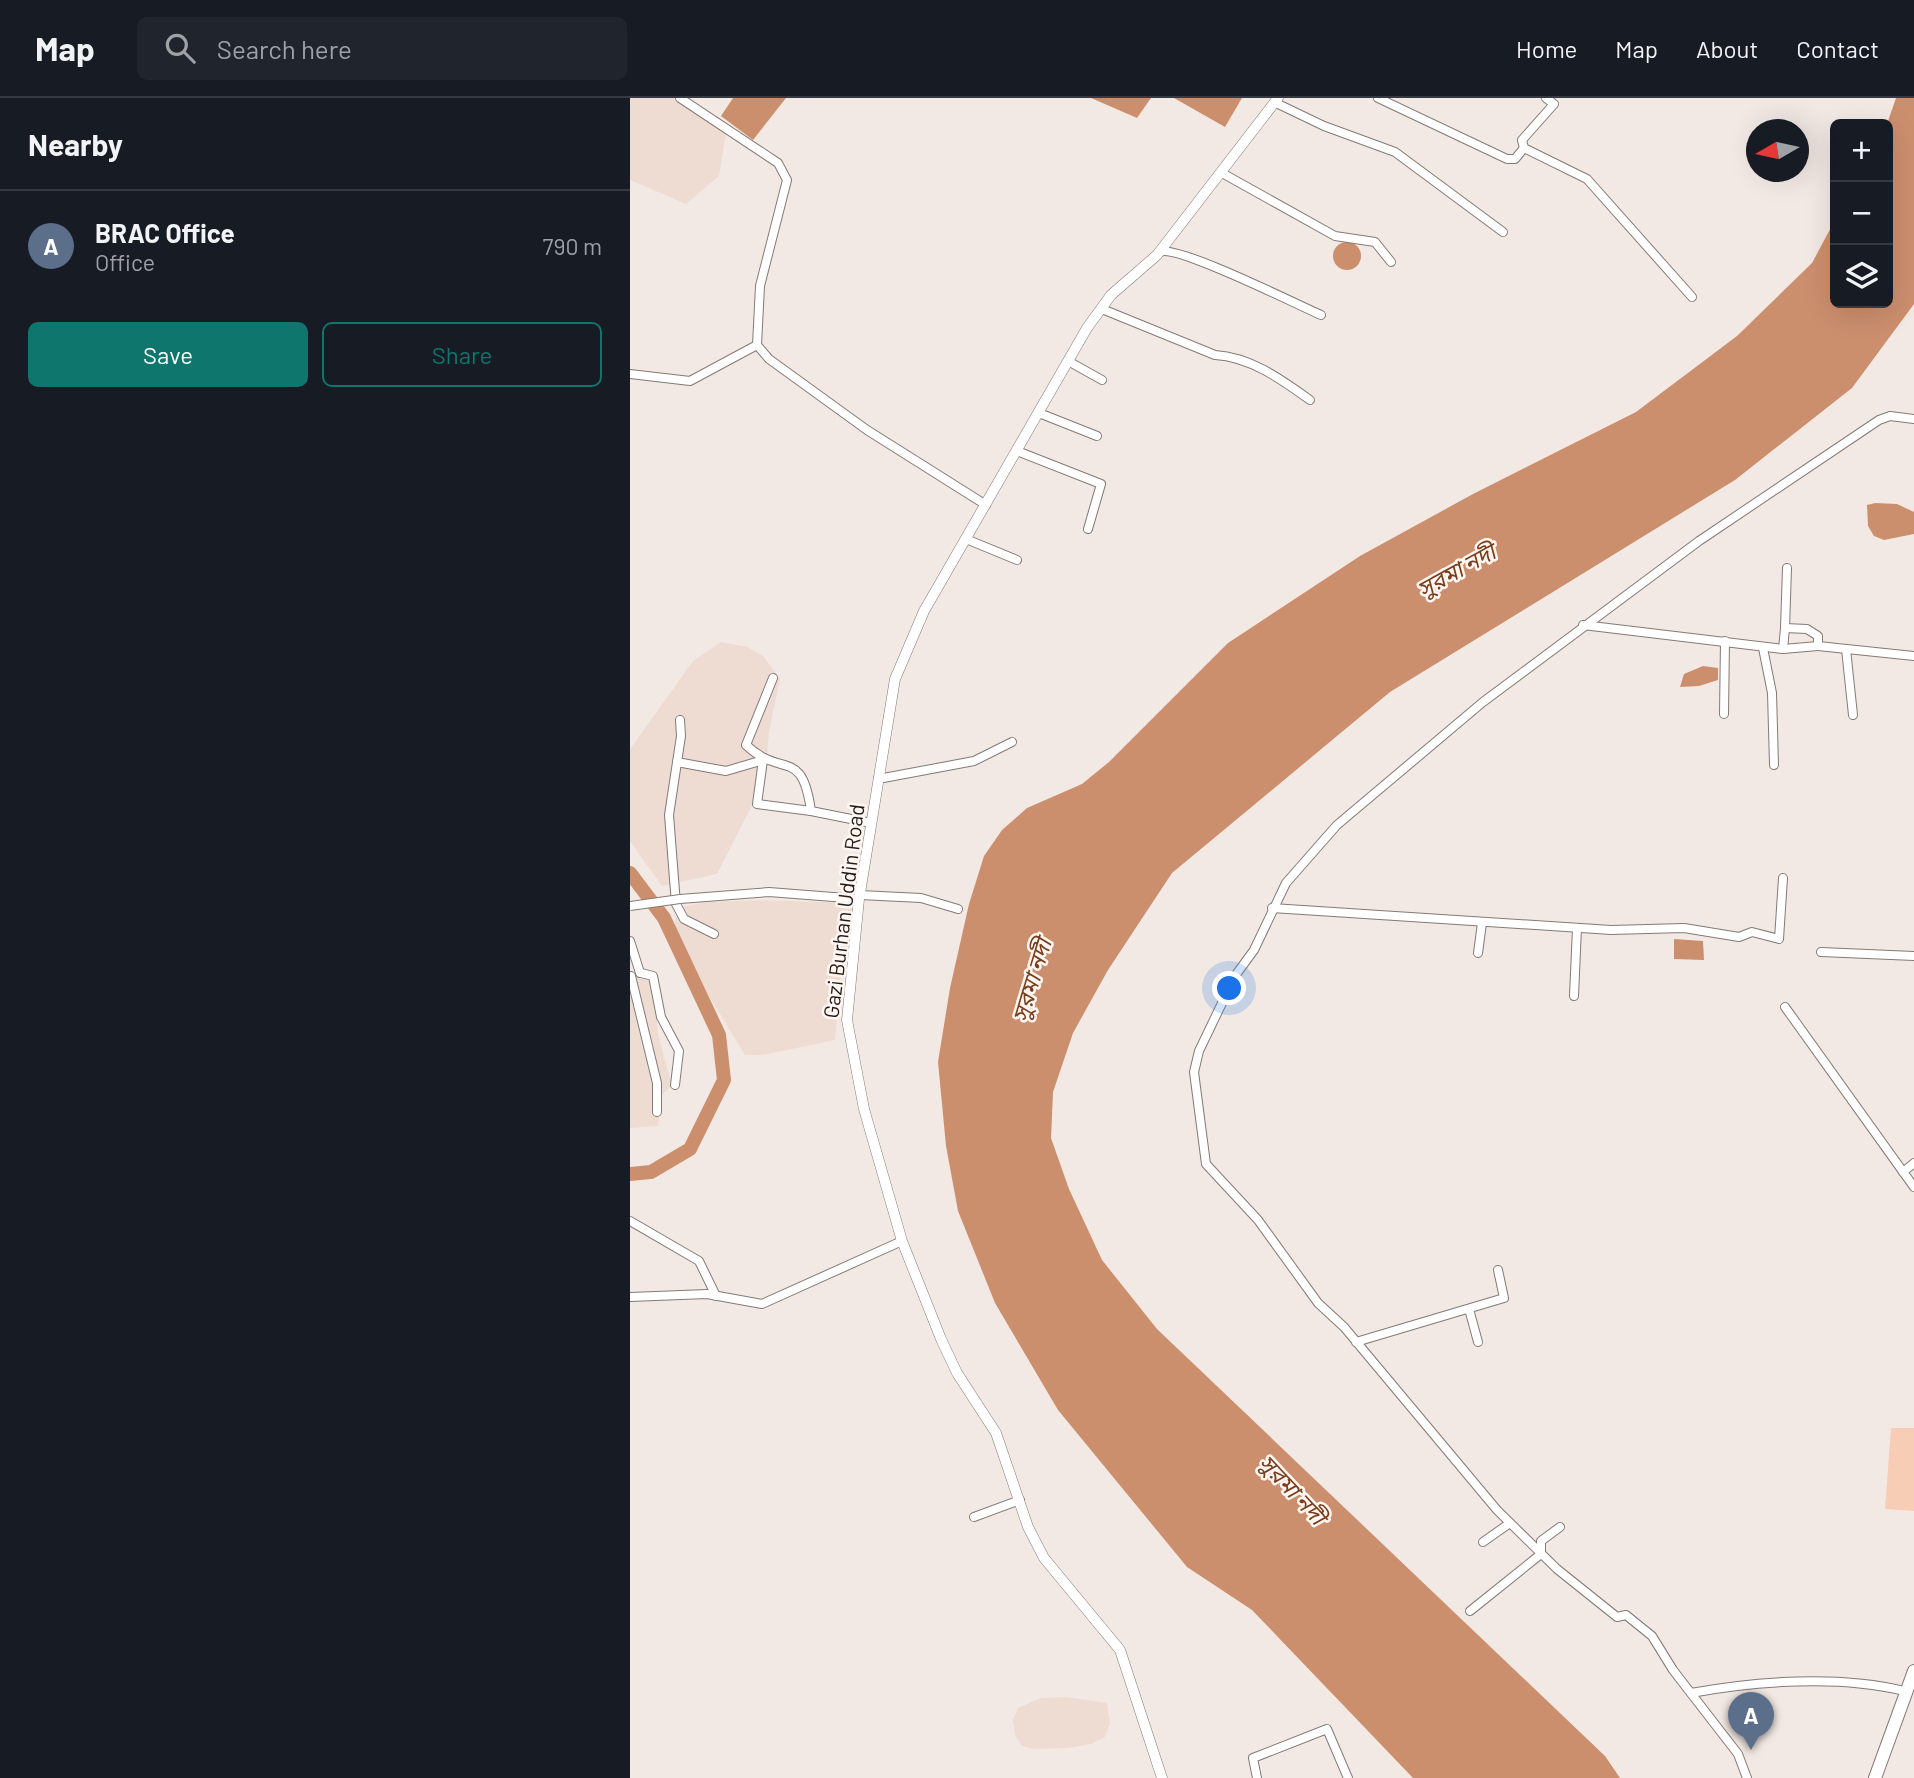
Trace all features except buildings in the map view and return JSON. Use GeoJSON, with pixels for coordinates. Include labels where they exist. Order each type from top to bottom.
{"type":"FeatureCollection","features":[{"type":"Feature","properties":{"kind":"main road"},"geometry":{"type":"LineString","coordinates":[[1881,1778],[1914,1671]]}},
{"type":"Feature","properties":{"kind":"main road"},"geometry":{"type":"LineString","coordinates":[[1875,1778],[1909,1687]]}},
{"type":"Feature","properties":{"kind":"street"},"geometry":{"type":"LineString","coordinates":[[680,98],[778,163],[787,180],[760,286],[757,345],[769,359],[867,430],[986,505]]}},
{"type":"Feature","properties":{"kind":"street"},"geometry":{"type":"LineString","coordinates":[[1378,98],[1507,159],[1515,159],[1524,148]]}},
{"type":"Feature","properties":{"kind":"street"},"geometry":{"type":"LineString","coordinates":[[1546,98],[1554,104],[1522,140],[1524,148],[1587,179],[1692,297]]}},
{"type":"Feature","properties":{"kind":"street"},"geometry":{"type":"LineString","coordinates":[[1277,100],[1324,126],[1395,152],[1503,232]]}},
{"type":"Feature","properties":{"kind":"street","name":"Gazi Burhan Uddin Road"},"geometry":{"type":"LineString","coordinates":[[1162,1778],[1120,1650],[1044,1558],[1028,1527],[996,1433],[957,1373],[902,1241],[864,1109],[847,1020],[859,897],[895,679],[924,611],[1068,361],[1111,295],[1160,252],[1277,100]]}},
{"type":"Feature","properties":{"kind":"street"},"geometry":{"type":"LineString","coordinates":[[1222,173],[1275,205],[1335,236],[1375,242],[1391,262]]}},
{"type":"Feature","properties":{"kind":"street"},"geometry":{"type":"LineString","coordinates":[[1160,252],[1176,252],[1201,261],[1321,315]]}},
{"type":"Feature","properties":{"kind":"street"},"geometry":{"type":"LineString","coordinates":[[1102,309],[1215,355],[1227,356],[1264,368],[1276,380],[1310,400]]}},
{"type":"Feature","properties":{"kind":"street"},"geometry":{"type":"LineString","coordinates":[[630,373],[691,381],[757,345]]}},
{"type":"Feature","properties":{"kind":"street"},"geometry":{"type":"LineString","coordinates":[[1068,361],[1101,380]]}},
{"type":"Feature","properties":{"kind":"street"},"geometry":{"type":"LineString","coordinates":[[1039,413],[1097,436]]}},
{"type":"Feature","properties":{"kind":"street"},"geometry":{"type":"LineString","coordinates":[[1747,1778],[1738,1754],[1662,1655],[1653,1636],[1626,1615],[1617,1618],[1510,1523],[1356,1342],[1318,1303],[1258,1220],[1206,1164],[1194,1072],[1199,1051],[1235,976],[1254,950],[1286,883],[1337,825],[1435,741],[1583,625],[1850,436],[1885,417],[1914,419]]}},
{"type":"Feature","properties":{"kind":"street"},"geometry":{"type":"LineString","coordinates":[[1017,451],[1101,484],[1088,529]]}},
{"type":"Feature","properties":{"kind":"street"},"geometry":{"type":"LineString","coordinates":[[966,539],[1017,561]]}},
{"type":"Feature","properties":{"kind":"street"},"geometry":{"type":"LineString","coordinates":[[1783,649],[1787,568]]}},
{"type":"Feature","properties":{"kind":"street"},"geometry":{"type":"LineString","coordinates":[[1583,625],[1725,641],[1763,648],[1818,646],[1914,656]]}},
{"type":"Feature","properties":{"kind":"street"},"geometry":{"type":"LineString","coordinates":[[1785,628],[1807,629],[1818,636],[1818,646]]}},
{"type":"Feature","properties":{"kind":"street"},"geometry":{"type":"LineString","coordinates":[[1724,714],[1725,641]]}},
{"type":"Feature","properties":{"kind":"street"},"geometry":{"type":"LineString","coordinates":[[1763,648],[1772,692],[1774,765]]}},
{"type":"Feature","properties":{"kind":"street"},"geometry":{"type":"LineString","coordinates":[[1846,649],[1853,715]]}},
{"type":"Feature","properties":{"kind":"street"},"geometry":{"type":"LineString","coordinates":[[763,760],[746,745],[746,740],[773,678]]}},
{"type":"Feature","properties":{"kind":"street"},"geometry":{"type":"LineString","coordinates":[[680,720],[669,815],[676,904],[684,919],[714,934]]}},
{"type":"Feature","properties":{"kind":"street"},"geometry":{"type":"LineString","coordinates":[[878,779],[974,761],[1012,742]]}},
{"type":"Feature","properties":{"kind":"street"},"geometry":{"type":"LineString","coordinates":[[763,760],[757,804],[871,823]]}},
{"type":"Feature","properties":{"kind":"street"},"geometry":{"type":"LineString","coordinates":[[677,762],[726,771],[763,760],[788,764],[797,770],[807,783],[811,811]]}},
{"type":"Feature","properties":{"kind":"street"},"geometry":{"type":"LineString","coordinates":[[1272,908],[1577,928],[1684,928],[1739,937],[1752,932],[1779,939],[1783,878]]}},
{"type":"Feature","properties":{"kind":"street"},"geometry":{"type":"LineString","coordinates":[[630,905],[769,891],[921,898],[958,909]]}},
{"type":"Feature","properties":{"kind":"street"},"geometry":{"type":"LineString","coordinates":[[1478,953],[1482,923]]}},
{"type":"Feature","properties":{"kind":"street"},"geometry":{"type":"LineString","coordinates":[[1574,996],[1577,928]]}},
{"type":"Feature","properties":{"kind":"street"},"geometry":{"type":"LineString","coordinates":[[630,941],[642,973]]}},
{"type":"Feature","properties":{"kind":"street"},"geometry":{"type":"LineString","coordinates":[[1821,952],[1914,956]]}},
{"type":"Feature","properties":{"kind":"street"},"geometry":{"type":"LineString","coordinates":[[657,1112],[657,1083],[631,976],[642,973],[653,976],[661,1017],[679,1051],[675,1085]]}},
{"type":"Feature","properties":{"kind":"street"},"geometry":{"type":"LineString","coordinates":[[1784,1007],[1914,1187]]}},
{"type":"Feature","properties":{"kind":"street"},"geometry":{"type":"LineString","coordinates":[[1903,1172],[1914,1163]]}},
{"type":"Feature","properties":{"kind":"street"},"geometry":{"type":"LineString","coordinates":[[630,1221],[699,1261],[716,1296]]}},
{"type":"Feature","properties":{"kind":"street"},"geometry":{"type":"LineString","coordinates":[[630,1297],[716,1296],[762,1304],[902,1241]]}},
{"type":"Feature","properties":{"kind":"street"},"geometry":{"type":"LineString","coordinates":[[1356,1342],[1504,1298],[1498,1270]]}},
{"type":"Feature","properties":{"kind":"street"},"geometry":{"type":"LineString","coordinates":[[1469,1309],[1478,1342]]}},
{"type":"Feature","properties":{"kind":"street"},"geometry":{"type":"LineString","coordinates":[[974,1517],[1020,1500]]}},
{"type":"Feature","properties":{"kind":"street"},"geometry":{"type":"LineString","coordinates":[[1483,1542],[1510,1523]]}},
{"type":"Feature","properties":{"kind":"street"},"geometry":{"type":"LineString","coordinates":[[1542,1553],[1541,1541],[1560,1527]]}},
{"type":"Feature","properties":{"kind":"street"},"geometry":{"type":"LineString","coordinates":[[1470,1612],[1542,1553]]}},
{"type":"Feature","properties":{"kind":"street"},"geometry":{"type":"LineString","coordinates":[[1691,1693],[1840,1681],[1909,1687]]}},
{"type":"Feature","properties":{"kind":"street"},"geometry":{"type":"LineString","coordinates":[[1257,1778],[1253,1758],[1327,1730],[1348,1778]]}},
{"type":"Feature","properties":{"kind":"shaded area"},"geometry":{"type":"Polygon","coordinates":[[[630,98],[676,98],[726,133],[719,176],[686,204],[630,180],[630,98]]]}},
{"type":"Feature","properties":{"kind":"shaded area"},"geometry":{"type":"Polygon","coordinates":[[[721,642],[748,647],[764,657],[780,679],[769,732],[765,780],[717,874],[662,886],[630,841],[630,749],[693,661],[721,642]]]}},
{"type":"Feature","properties":{"kind":"shaded area"},"geometry":{"type":"Polygon","coordinates":[[[759,900],[854,903],[840,982],[835,1040],[763,1055],[745,1055],[673,937],[677,908],[706,902],[759,900]]]}},
{"type":"Feature","properties":{"kind":"shaded area"},"geometry":{"type":"Polygon","coordinates":[[[644,971],[655,995],[658,1035],[672,1085],[662,1095],[658,1126],[630,1128],[630,975],[644,971]]]}},
{"type":"Feature","properties":{"kind":"shaded area"},"geometry":{"type":"Polygon","coordinates":[[[1891,1428],[1914,1428],[1914,1511],[1885,1509],[1891,1428]]]}},
{"type":"Feature","properties":{"kind":"shaded area"},"geometry":{"type":"Polygon","coordinates":[[[1066,1697],[1107,1703],[1110,1724],[1105,1737],[1091,1744],[1068,1748],[1034,1749],[1022,1746],[1015,1735],[1013,1720],[1018,1708],[1041,1698],[1066,1697]]]}},
{"type":"Feature","properties":{"kind":"water"},"geometry":{"type":"Polygon","coordinates":[[[733,98],[786,98],[753,140],[721,116],[733,98]]]}},
{"type":"Feature","properties":{"kind":"water"},"geometry":{"type":"Polygon","coordinates":[[[1091,98],[1151,98],[1137,118],[1091,98]]]}},
{"type":"Feature","properties":{"kind":"water"},"geometry":{"type":"Polygon","coordinates":[[[1174,98],[1242,98],[1225,127],[1174,98]]]}},
{"type":"Feature","properties":{"kind":"water","name":"সুরমা নদী"},"geometry":{"type":"Polygon","coordinates":[[[1896,98],[1914,98],[1914,304],[1852,388],[1735,480],[1390,692],[1172,873],[1108,970],[1073,1033],[1053,1092],[1051,1138],[1069,1189],[1102,1260],[1157,1329],[1605,1756],[1620,1778],[1413,1778],[1252,1610],[1187,1567],[1058,1410],[995,1303],[958,1211],[946,1146],[938,1062],[950,988],[969,904],[984,856],[1002,830],[1027,808],[1082,784],[1109,762],[1228,643],[1360,556],[1473,494],[1636,412],[1737,336],[1812,263],[1830,229],[1830,308],[1893,308],[1893,119],[1889,119],[1896,98]]]}},
{"type":"Feature","properties":{"kind":"water"},"geometry":{"type":"Polygon","coordinates":[[[1347,242],[1357,246],[1361,256],[1357,266],[1347,270],[1337,266],[1333,256],[1337,246],[1347,242]]]}},
{"type":"Feature","properties":{"kind":"water"},"geometry":{"type":"Polygon","coordinates":[[[1897,504],[1914,512],[1914,534],[1884,540],[1874,536],[1868,526],[1867,505],[1897,504]]]}},
{"type":"Feature","properties":{"kind":"water"},"geometry":{"type":"Polygon","coordinates":[[[1703,666],[1718,668],[1718,680],[1699,686],[1680,687],[1684,674],[1703,666]]]}},
{"type":"Feature","properties":{"kind":"water"},"geometry":{"type":"Polygon","coordinates":[[[1674,939],[1703,941],[1704,960],[1674,959],[1674,939]]]}},
{"type":"Feature","properties":{"kind":"waterway"},"geometry":{"type":"LineString","coordinates":[[630,873],[664,918],[719,1035],[724,1080],[690,1149],[651,1172],[630,1174]]}},
{"type":"Feature","properties":{"kind":"place","name":"BRAC Office"},"geometry":{"type":"Point","coordinates":[1751,1750]}}]}
